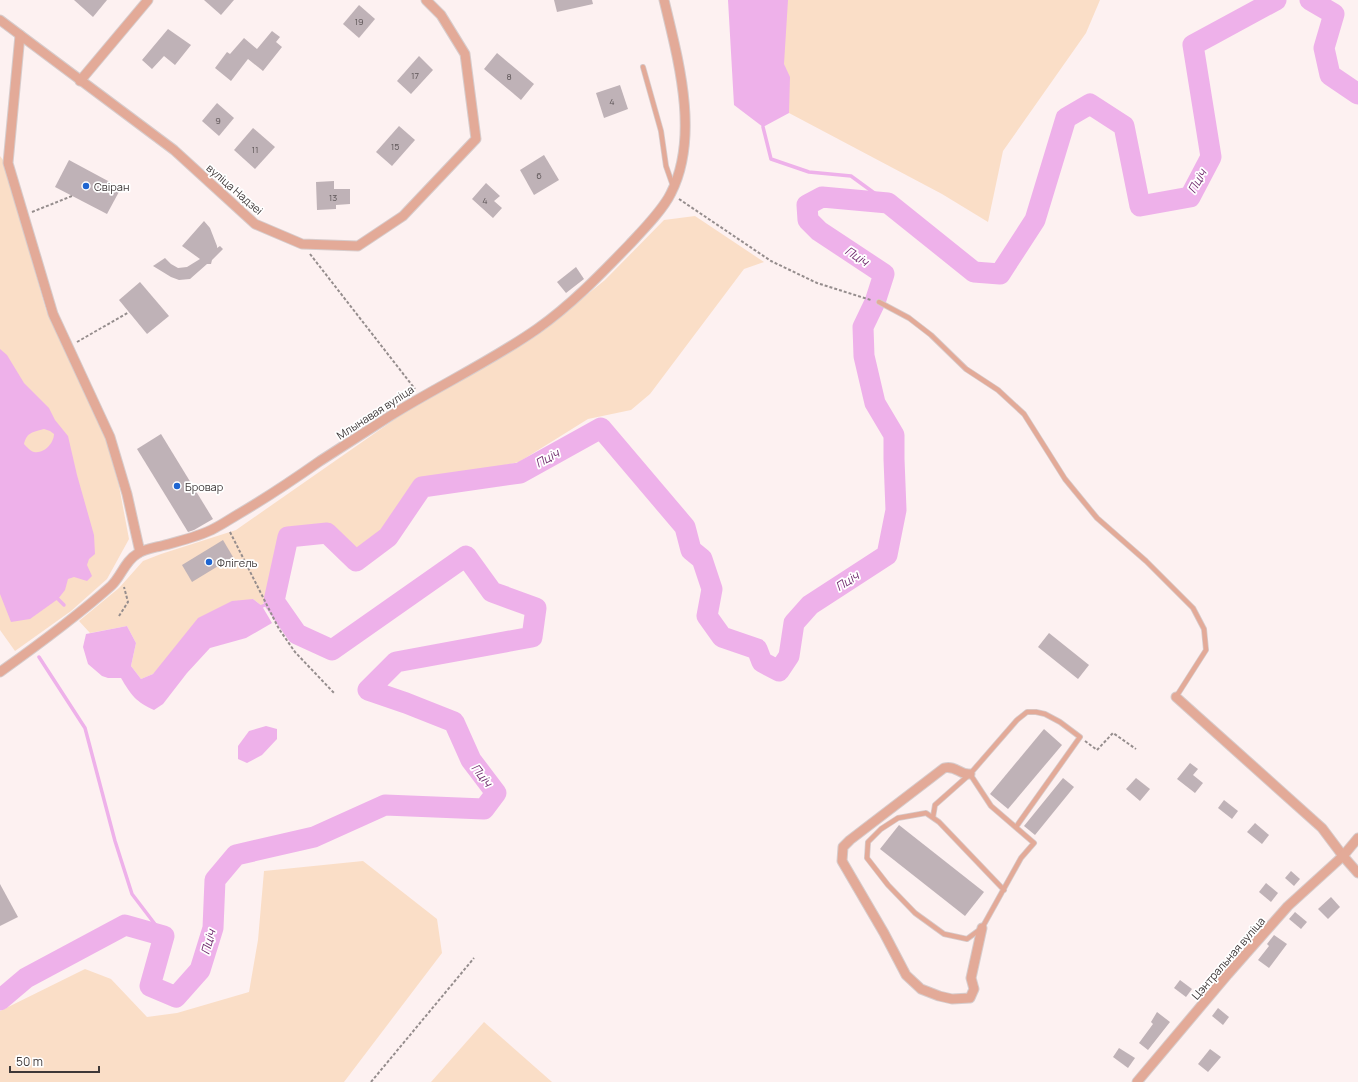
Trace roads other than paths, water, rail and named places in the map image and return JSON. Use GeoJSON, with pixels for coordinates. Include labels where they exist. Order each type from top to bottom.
{"type":"FeatureCollection","features":[{"type":"Feature","properties":{"kind":"street"},"geometry":{"type":"LineString","coordinates":[[80,81],[148,0]]}},
{"type":"Feature","properties":{"kind":"street","name":"вуліца Надзеі"},"geometry":{"type":"LineString","coordinates":[[0,20],[174,150],[255,224],[302,244],[358,246],[403,216],[476,138],[465,54],[441,16],[426,0]]}},
{"type":"Feature","properties":{"kind":"street"},"geometry":{"type":"LineString","coordinates":[[664,0],[680,77],[686,121],[686,140],[683,157],[672,191]]}},
{"type":"Feature","properties":{"kind":"street"},"geometry":{"type":"LineString","coordinates":[[20,35],[8,163],[54,314],[110,437],[127,494],[140,552]]}},
{"type":"Feature","properties":{"kind":"street","name":"Млынавая вуліца"},"geometry":{"type":"LineString","coordinates":[[0,672],[114,584],[133,556],[140,552],[186,539],[214,528],[275,492],[421,397],[479,365],[536,329],[572,302],[604,272],[639,233],[672,191]]}},
{"type":"Feature","properties":{"kind":"street"},"geometry":{"type":"LineString","coordinates":[[1176,697],[1322,828],[1358,873]]}},
{"type":"Feature","properties":{"kind":"street"},"geometry":{"type":"LineString","coordinates":[[970,774],[967,775],[959,770],[949,767],[944,768],[842,847],[842,861],[884,933],[906,975],[921,989],[952,999],[970,998],[974,989],[971,978],[982,928]]}},
{"type":"Feature","properties":{"kind":"street","name":"Цэнтральная вуліца"},"geometry":{"type":"LineString","coordinates":[[1137,1082],[1228,974],[1288,906],[1343,856],[1358,838]]}},
{"type":"Feature","properties":{"kind":"lane"},"geometry":{"type":"LineString","coordinates":[[643,67],[661,131],[666,166],[672,191]]}},
{"type":"Feature","properties":{"kind":"lane"},"geometry":{"type":"LineString","coordinates":[[879,302],[909,318],[931,335],[966,369],[998,390],[1024,414],[1065,479],[1097,518],[1146,561],[1193,608],[1204,628],[1206,650],[1176,697]]}},
{"type":"Feature","properties":{"kind":"lane"},"geometry":{"type":"LineString","coordinates":[[933,817],[935,805],[970,774],[1017,720],[1027,712],[1036,712],[1045,714],[1060,722],[1080,737],[1016,826]]}},
{"type":"Feature","properties":{"kind":"lane"},"geometry":{"type":"LineString","coordinates":[[970,774],[991,806],[1034,843],[1021,858],[1004,890],[982,928],[967,939],[944,934],[915,913],[888,885],[867,858],[868,842],[881,829],[898,818],[926,813],[939,822],[1004,890]]}},
{"type":"Feature","properties":{"kind":"waterway","name":"Пціч"},"geometry":{"type":"LineString","coordinates":[[0,1000],[26,978],[125,925],[164,936],[150,986],[176,997],[200,970],[213,928],[215,880],[236,855],[314,837],[385,805],[484,809],[496,793],[471,760],[454,722],[368,690],[396,662],[532,637],[536,608],[492,592],[466,556],[332,650],[297,634],[274,601],[288,537],[327,533],[356,561],[388,537],[422,487],[520,473],[601,428],[685,527],[691,550],[702,559],[712,589],[707,616],[722,637],[757,649],[762,662],[779,671],[789,656],[794,623],[810,605],[887,555],[896,510],[894,435],[875,403],[864,356],[863,327],[875,302],[884,274],[819,231],[808,220],[807,205],[822,197],[888,203],[974,272],[1000,274],[1035,220],[1066,118],[1090,104],[1124,126],[1140,206],[1190,197],[1211,157],[1193,45],[1276,0]]}},
{"type":"Feature","properties":{"kind":"waterway","name":"Пціч"},"geometry":{"type":"LineString","coordinates":[[1310,0],[1334,14],[1324,48],[1330,75],[1358,94]]}},
{"type":"Feature","properties":{"kind":"waterway"},"geometry":{"type":"LineString","coordinates":[[763,127],[771,159],[809,172],[851,176],[888,203]]}},
{"type":"Feature","properties":{"kind":"waterway"},"geometry":{"type":"LineString","coordinates":[[58,599],[64,605]]}},
{"type":"Feature","properties":{"kind":"waterway"},"geometry":{"type":"LineString","coordinates":[[258,608],[274,601]]}},
{"type":"Feature","properties":{"kind":"waterway"},"geometry":{"type":"LineString","coordinates":[[39,657],[85,728],[115,841],[132,894],[164,936]]}},
{"type":"Feature","properties":{"kind":"place","name":"Свіран"},"geometry":{"type":"Point","coordinates":[86,186]}},
{"type":"Feature","properties":{"kind":"place","name":"Бровар"},"geometry":{"type":"Point","coordinates":[177,486]}},
{"type":"Feature","properties":{"kind":"place","name":"Флігель"},"geometry":{"type":"Point","coordinates":[209,562]}}]}
